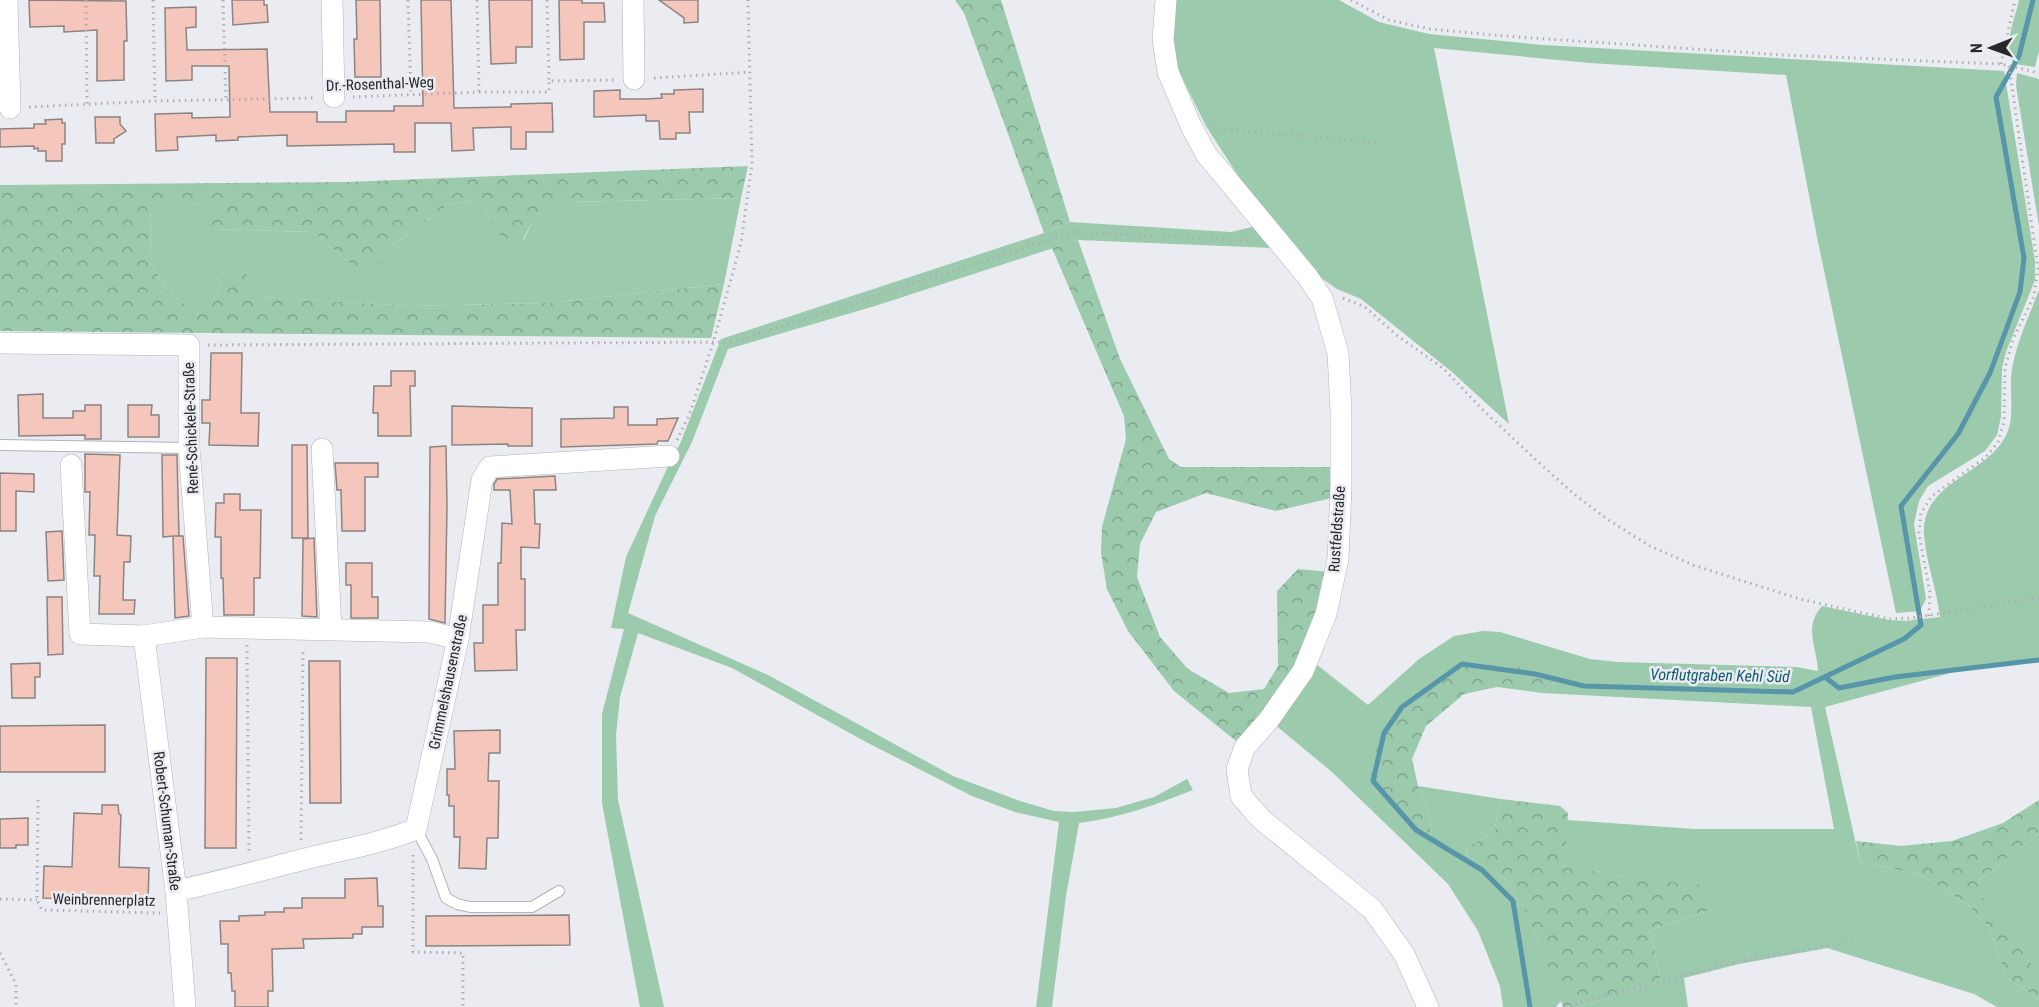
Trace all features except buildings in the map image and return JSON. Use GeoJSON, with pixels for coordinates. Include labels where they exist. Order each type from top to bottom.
{"type":"FeatureCollection","features":[{"type":"Feature","properties":{"kind":"street"},"geometry":{"type":"LineString","coordinates":[[6,0],[10,108]]}},
{"type":"Feature","properties":{"kind":"street"},"geometry":{"type":"LineString","coordinates":[[332,0],[334,97]]}},
{"type":"Feature","properties":{"kind":"street"},"geometry":{"type":"LineString","coordinates":[[633,0],[634,79]]}},
{"type":"Feature","properties":{"kind":"street","name":"Rustfeldstraße"},"geometry":{"type":"LineString","coordinates":[[1166,0],[1163,40],[1168,72],[1191,126],[1206,154],[1322,298],[1338,353],[1341,411],[1338,559],[1326,614],[1303,671],[1268,721],[1245,747],[1237,769],[1241,796],[1260,819],[1372,909],[1404,954],[1428,1007]]}},
{"type":"Feature","properties":{"kind":"street","name":"René-Schickele-Straße"},"geometry":{"type":"LineString","coordinates":[[0,343],[189,345],[189,448],[203,627]]}},
{"type":"Feature","properties":{"kind":"street"},"geometry":{"type":"LineString","coordinates":[[322,449],[331,630]]}},
{"type":"Feature","properties":{"kind":"street","name":"Grimmelshausenstraße"},"geometry":{"type":"LineString","coordinates":[[416,829],[458,639],[482,480],[490,467],[669,456]]}},
{"type":"Feature","properties":{"kind":"street"},"geometry":{"type":"LineString","coordinates":[[71,465],[80,634],[144,636],[203,627],[430,632],[458,639]]}},
{"type":"Feature","properties":{"kind":"street","name":"Robert-Schuman-Straße"},"geometry":{"type":"LineString","coordinates":[[144,636],[176,891],[185,1007]]}},
{"type":"Feature","properties":{"kind":"street"},"geometry":{"type":"LineString","coordinates":[[176,891],[250,875],[301,860],[391,839],[416,829]]}},
{"type":"Feature","properties":{"kind":"lane"},"geometry":{"type":"LineString","coordinates":[[0,445],[189,448]]}},
{"type":"Feature","properties":{"kind":"lane"},"geometry":{"type":"LineString","coordinates":[[416,829],[432,859],[446,898],[458,904],[470,907],[532,907],[559,891]]}},
{"type":"Feature","properties":{"kind":"path"},"geometry":{"type":"LineString","coordinates":[[86,0],[87,104]]}},
{"type":"Feature","properties":{"kind":"path"},"geometry":{"type":"LineString","coordinates":[[153,0],[155,101]]}},
{"type":"Feature","properties":{"kind":"path"},"geometry":{"type":"LineString","coordinates":[[223,0],[226,100]]}},
{"type":"Feature","properties":{"kind":"path"},"geometry":{"type":"LineString","coordinates":[[408,0],[411,95]]}},
{"type":"Feature","properties":{"kind":"path"},"geometry":{"type":"LineString","coordinates":[[477,0],[479,92]]}},
{"type":"Feature","properties":{"kind":"path"},"geometry":{"type":"LineString","coordinates":[[547,0],[549,81]]}},
{"type":"Feature","properties":{"kind":"path"},"geometry":{"type":"LineString","coordinates":[[669,456],[690,413],[713,343],[741,243],[752,164],[748,0]]}},
{"type":"Feature","properties":{"kind":"path"},"geometry":{"type":"LineString","coordinates":[[1351,0],[1389,20],[1440,30],[1783,55],[2001,64],[2039,73]]}},
{"type":"Feature","properties":{"kind":"path"},"geometry":{"type":"LineString","coordinates":[[2001,64],[2015,0]]}},
{"type":"Feature","properties":{"kind":"path"},"geometry":{"type":"LineString","coordinates":[[1929,616],[1930,593],[1919,534],[1921,513],[1932,496],[1986,457],[1998,442],[2004,422],[2005,368],[2013,339],[2034,296],[2038,268],[2008,66]]}},
{"type":"Feature","properties":{"kind":"path","name":"Dr.-Rosenthal-Weg"},"geometry":{"type":"LineString","coordinates":[[10,108],[155,101],[549,92],[549,81],[634,79],[750,72]]}},
{"type":"Feature","properties":{"kind":"path"},"geometry":{"type":"LineString","coordinates":[[1191,126],[1381,143]]}},
{"type":"Feature","properties":{"kind":"path"},"geometry":{"type":"LineString","coordinates":[[189,345],[733,342],[1074,232],[1278,241]]}},
{"type":"Feature","properties":{"kind":"path"},"geometry":{"type":"LineString","coordinates":[[1322,298],[1339,297],[1365,307],[1395,334],[1443,368],[1483,410],[1574,494],[1607,519],[1650,546],[1693,565],[1821,604],[1890,619],[1929,616],[2039,598]]}},
{"type":"Feature","properties":{"kind":"path"},"geometry":{"type":"LineString","coordinates":[[246,629],[250,875]]}},
{"type":"Feature","properties":{"kind":"path"},"geometry":{"type":"LineString","coordinates":[[301,860],[303,629]]}},
{"type":"Feature","properties":{"kind":"path","name":"Weinbrennerplatz"},"geometry":{"type":"LineString","coordinates":[[38,800],[37,900],[42,910],[177,913]]}},
{"type":"Feature","properties":{"kind":"path"},"geometry":{"type":"LineString","coordinates":[[416,829],[413,849],[413,952],[463,953],[463,1007]]}},
{"type":"Feature","properties":{"kind":"path","name":"Weinbrennerplatz"},"geometry":{"type":"LineString","coordinates":[[0,899],[37,900]]}},
{"type":"Feature","properties":{"kind":"path"},"geometry":{"type":"LineString","coordinates":[[1563,1007],[1740,961],[1855,941]]}},
{"type":"Feature","properties":{"kind":"path"},"geometry":{"type":"LineString","coordinates":[[0,953],[16,984],[16,1007]]}},
{"type":"Feature","properties":{"kind":"green space"},"geometry":{"type":"Polygon","coordinates":[[[955,0],[1001,0],[1070,222],[1044,233],[964,13],[955,0]]]}},
{"type":"Feature","properties":{"kind":"green space"},"geometry":{"type":"Polygon","coordinates":[[[1176,0],[1339,0],[1379,22],[1429,34],[1543,45],[2004,71],[2035,261],[2035,280],[2006,352],[2002,368],[2001,417],[1997,435],[1985,451],[1928,486],[1919,501],[1914,524],[1926,599],[1920,611],[1896,613],[1817,237],[1786,75],[1590,63],[1434,48],[1509,424],[1452,372],[1361,299],[1337,289],[1317,275],[1253,199],[1206,126],[1177,68],[1171,31],[1176,0]]]}},
{"type":"Feature","properties":{"kind":"green space"},"geometry":{"type":"Polygon","coordinates":[[[2019,0],[2039,0],[2039,51],[2035,67],[2014,64],[2009,50],[2019,0]]]}},
{"type":"Feature","properties":{"kind":"green space"},"geometry":{"type":"Polygon","coordinates":[[[2017,73],[2039,79],[2039,226],[2016,86],[2017,73]]]}},
{"type":"Feature","properties":{"kind":"green space"},"geometry":{"type":"Polygon","coordinates":[[[748,166],[741,198],[569,202],[538,212],[523,239],[506,240],[494,229],[485,208],[468,201],[449,204],[389,248],[375,268],[352,265],[313,232],[212,229],[206,204],[151,207],[150,262],[168,291],[199,315],[212,303],[225,270],[240,265],[261,297],[410,306],[547,303],[724,284],[711,338],[0,331],[0,185],[346,182],[748,166]]]}},
{"type":"Feature","properties":{"kind":"green space"},"geometry":{"type":"Polygon","coordinates":[[[741,198],[724,284],[547,303],[410,306],[260,297],[225,270],[212,303],[200,316],[168,291],[150,262],[151,206],[206,204],[213,229],[313,232],[352,265],[389,248],[449,204],[468,201],[485,208],[494,229],[524,239],[538,211],[569,202],[741,198]]]}},
{"type":"Feature","properties":{"kind":"green space"},"geometry":{"type":"Polygon","coordinates":[[[1070,222],[1231,232],[1256,226],[1274,248],[1078,240],[875,306],[728,349],[692,442],[655,516],[628,613],[768,675],[953,776],[1020,801],[1054,811],[1074,812],[1116,808],[1154,797],[1187,779],[1193,790],[1137,810],[1079,823],[1066,896],[1052,1007],[1036,1007],[1059,822],[1015,812],[972,796],[866,742],[732,668],[638,633],[620,697],[616,735],[618,800],[664,1007],[640,1007],[602,803],[602,714],[624,629],[611,628],[626,557],[680,444],[721,339],[1044,233],[1070,222]]]}},
{"type":"Feature","properties":{"kind":"green space"},"geometry":{"type":"Polygon","coordinates":[[[1078,240],[1120,359],[1169,459],[1181,467],[1334,467],[1332,498],[1276,511],[1206,493],[1156,512],[1140,544],[1137,577],[1160,637],[1188,669],[1229,693],[1264,689],[1278,666],[1277,591],[1298,569],[1330,572],[1316,632],[1272,705],[1236,741],[1174,691],[1128,631],[1107,589],[1101,553],[1102,527],[1126,439],[1124,416],[1052,248],[1078,240]]]}},
{"type":"Feature","properties":{"kind":"green space"},"geometry":{"type":"Polygon","coordinates":[[[2039,290],[2039,662],[1958,671],[1825,707],[1860,862],[1921,875],[1967,904],[1988,926],[2007,978],[2039,999],[2039,1007],[1997,1007],[1974,994],[1827,948],[1739,964],[1684,978],[1688,1007],[1576,1007],[1661,982],[1650,930],[1708,911],[1630,878],[1564,865],[1567,820],[1695,829],[1834,829],[1811,707],[1542,693],[1554,683],[1482,660],[1370,780],[1380,800],[1429,839],[1431,820],[1418,786],[1501,799],[1494,832],[1468,847],[1466,855],[1505,879],[1527,913],[1561,1001],[1556,1007],[1503,1007],[1500,986],[1478,931],[1448,884],[1332,772],[1274,724],[1316,664],[1368,705],[1419,659],[1454,636],[1483,631],[1500,632],[1590,659],[1617,662],[1797,667],[1818,671],[1812,629],[1816,614],[1822,606],[1889,620],[1905,621],[1940,617],[1925,545],[1926,516],[1933,501],[1945,489],[1989,457],[2001,444],[2009,428],[2014,359],[2039,290]]]}},
{"type":"Feature","properties":{"kind":"green space"},"geometry":{"type":"Polygon","coordinates":[[[1482,660],[1520,667],[1554,683],[1542,693],[1497,687],[1464,694],[1426,726],[1412,759],[1418,786],[1431,820],[1429,840],[1380,800],[1370,781],[1375,750],[1400,709],[1449,670],[1482,660]]]}},
{"type":"Feature","properties":{"kind":"green space"},"geometry":{"type":"Polygon","coordinates":[[[1501,799],[1560,806],[1568,813],[1565,865],[1630,878],[1703,885],[1708,911],[1650,930],[1661,982],[1576,1007],[1563,1007],[1527,913],[1505,879],[1466,855],[1468,847],[1494,832],[1501,799]]]}},
{"type":"Feature","properties":{"kind":"green space"},"geometry":{"type":"Polygon","coordinates":[[[2039,800],[2039,833],[1980,880],[1980,895],[2009,925],[2028,961],[2039,969],[2039,999],[2007,978],[1988,926],[1967,904],[1921,875],[1860,862],[1856,841],[1900,846],[1952,841],[2003,823],[2039,800]]]}},
{"type":"Feature","properties":{"kind":"green space"},"geometry":{"type":"Polygon","coordinates":[[[2039,833],[2039,969],[2028,961],[2008,925],[1980,895],[1980,880],[2039,833]]]}},
{"type":"Feature","properties":{"kind":"waterway","name":"Vorflutgraben Kehl Süd"},"geometry":{"type":"LineString","coordinates":[[1530,1007],[1513,901],[1482,870],[1416,830],[1373,781],[1384,733],[1402,707],[1462,664],[1535,674],[1584,686],[1793,692],[1904,639],[1921,625],[1901,506],[1958,434],[1990,373],[2020,292],[2024,258],[1996,97],[2019,56],[2033,0]]}},
{"type":"Feature","properties":{"kind":"waterway"},"geometry":{"type":"LineString","coordinates":[[1825,677],[1839,688],[1895,677],[2039,660]]}}]}
